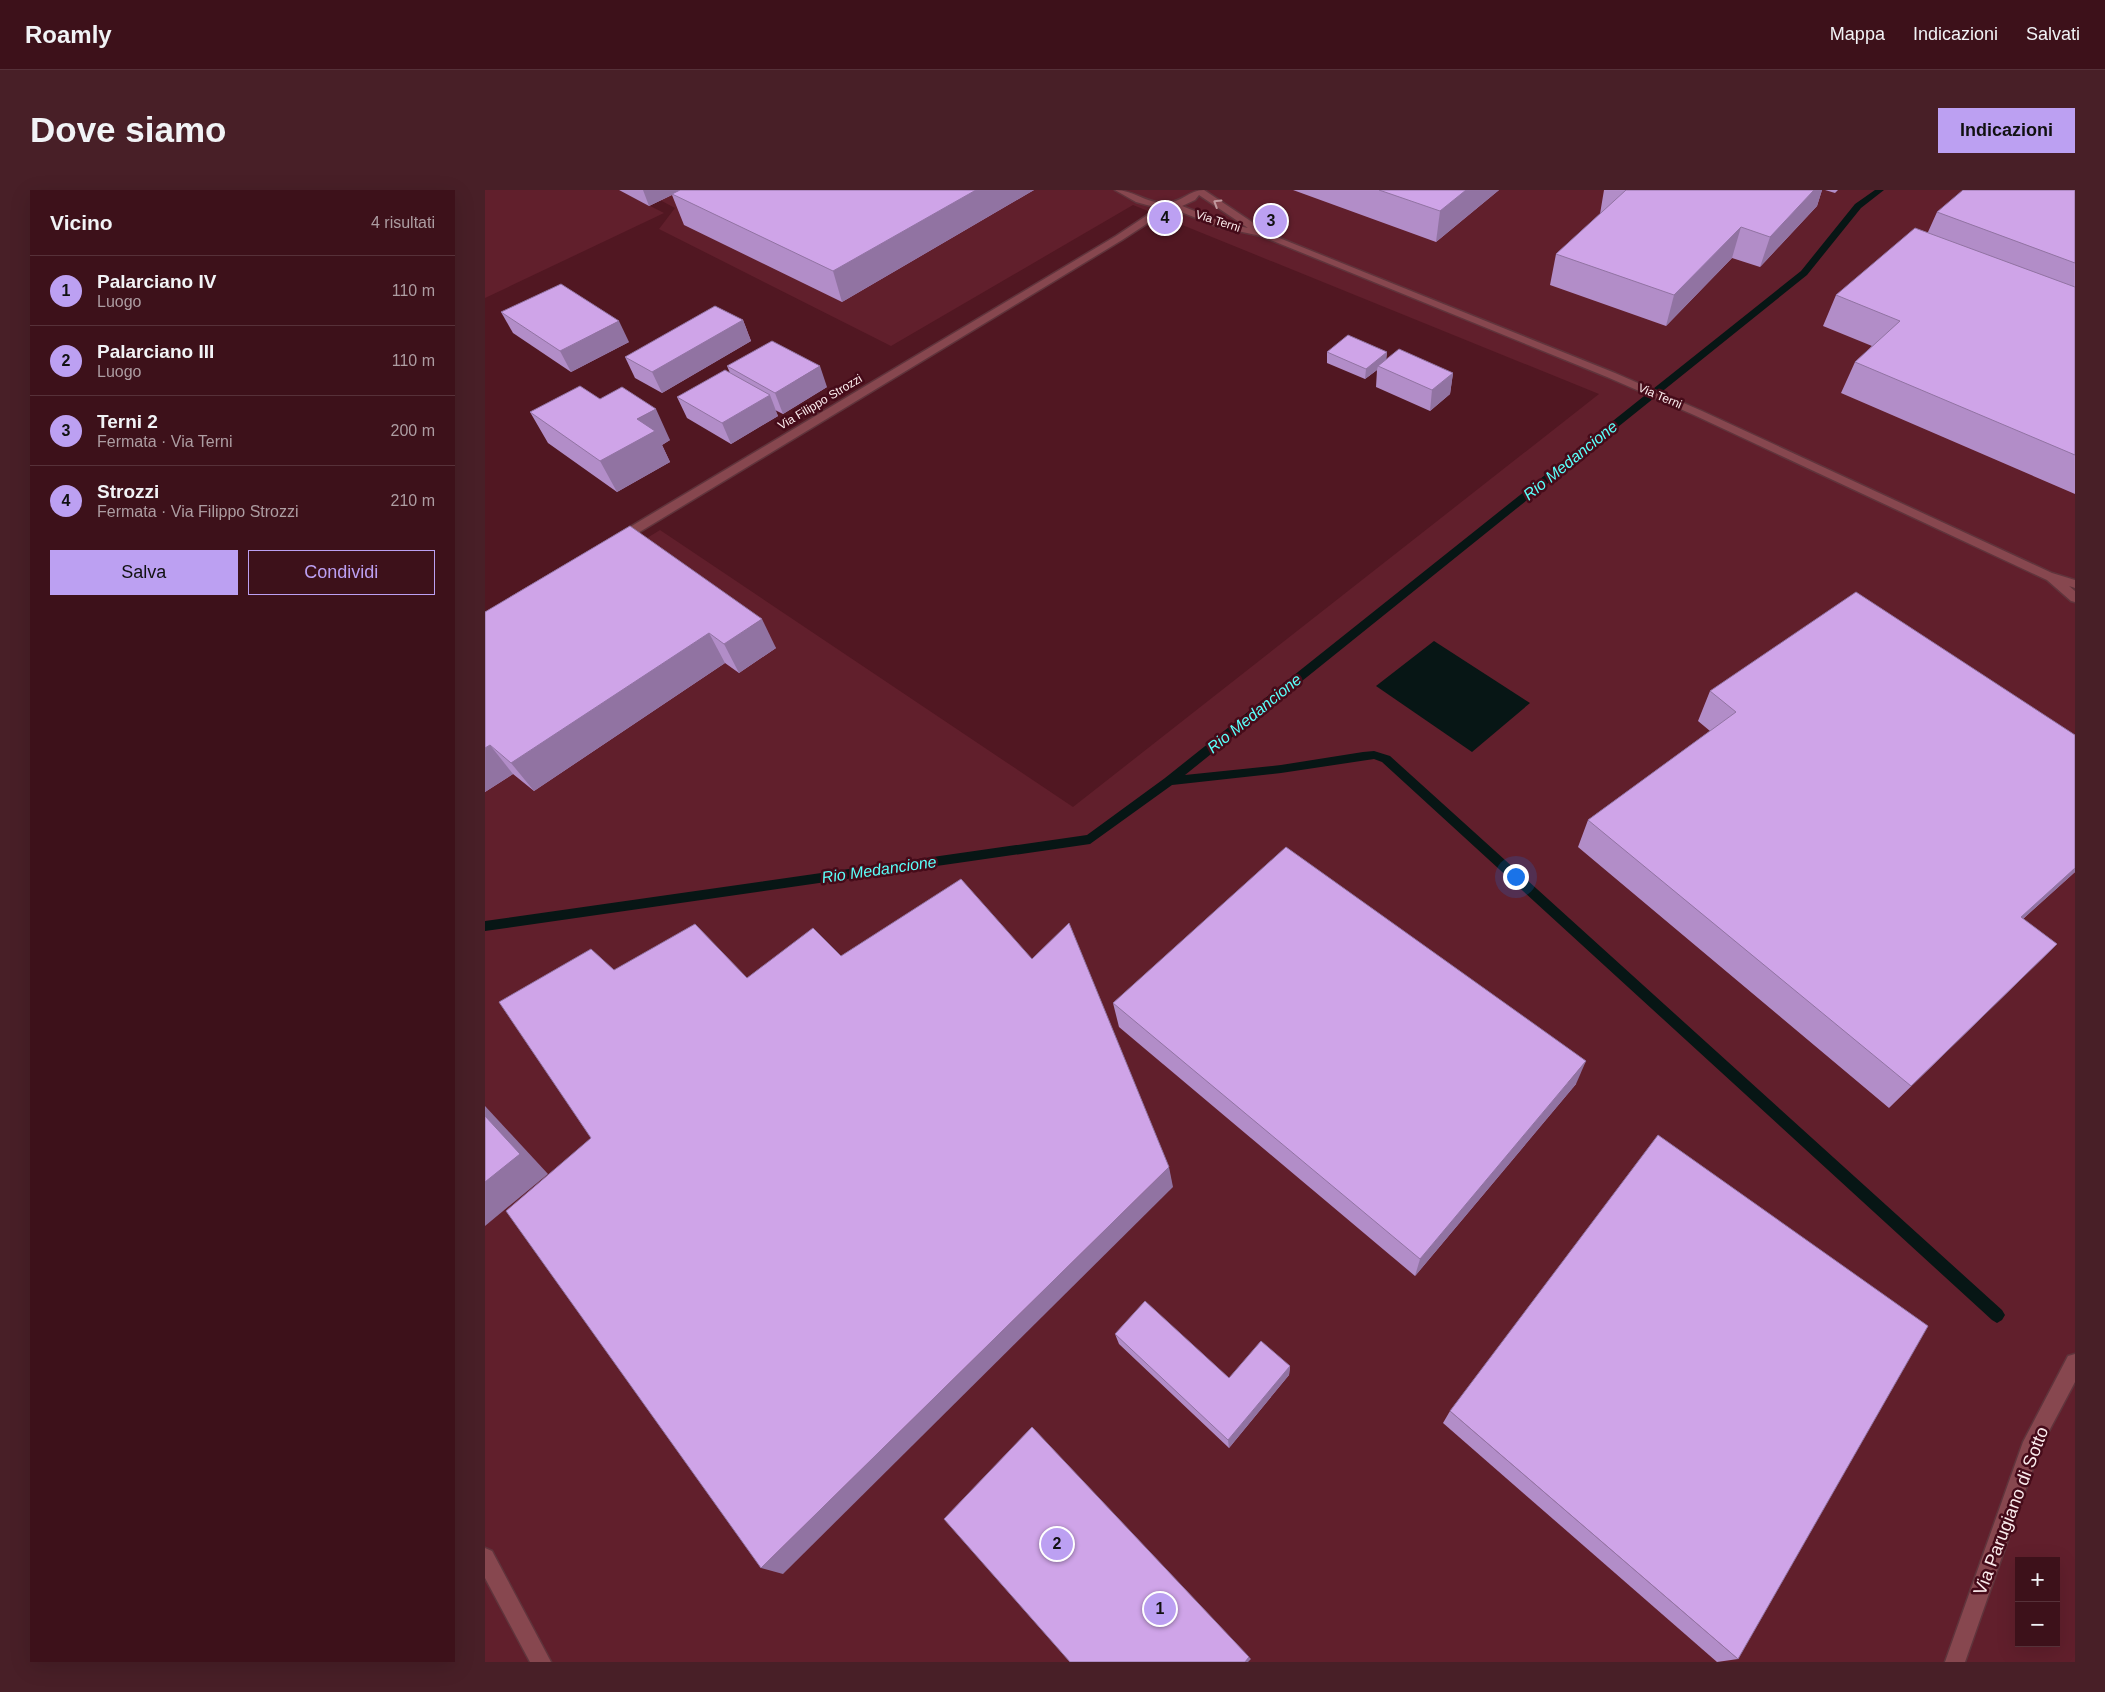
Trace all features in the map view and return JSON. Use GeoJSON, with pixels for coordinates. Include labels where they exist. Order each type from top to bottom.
{"type":"FeatureCollection","features":[{"type":"Feature","properties":{"kind":"street","name":"Via Terni"},"geometry":{"type":"LineString","coordinates":[[1120,190],[1131,198],[1145,204],[1170,205],[1222,224],[1264,234],[1611,375],[1698,413],[2049,576],[2075,584]]}},
{"type":"Feature","properties":{"kind":"street","name":"Via Terni"},"geometry":{"type":"LineString","coordinates":[[1199,190],[1264,234]]}},
{"type":"Feature","properties":{"kind":"street","name":"Via Filippo Strozzi"},"geometry":{"type":"LineString","coordinates":[[609,545],[1119,238],[1170,205],[1188,200],[1199,190]]}},
{"type":"Feature","properties":{"kind":"street","name":"Via Terni"},"geometry":{"type":"LineString","coordinates":[[2049,576],[2075,598]]}},
{"type":"Feature","properties":{"kind":"street","name":"Via Parugiano di Sotto"},"geometry":{"type":"LineString","coordinates":[[1955,1662],[2033,1442],[2075,1363]]}},
{"type":"Feature","properties":{"kind":"street"},"geometry":{"type":"LineString","coordinates":[[485,1558],[541,1662]]}},
{"type":"Feature","properties":{"kind":"shaded area"},"geometry":{"type":"Polygon","coordinates":[[[485,190],[619,190],[664,213],[485,298],[485,190]]]}},
{"type":"Feature","properties":{"kind":"shaded area"},"geometry":{"type":"Polygon","coordinates":[[[641,190],[2075,190],[2075,1662],[485,1662],[485,638],[660,530],[1073,807],[1599,394],[1133,205],[891,346],[659,229],[675,208],[641,190]]]}},
{"type":"Feature","properties":{"kind":"shaded area"},"geometry":{"type":"Polygon","coordinates":[[[1434,641],[1530,703],[1472,752],[1376,686],[1434,641]]]}},
{"type":"Feature","properties":{"kind":"building"},"geometry":{"type":"Polygon","coordinates":[[[680,190],[976,190],[833,271],[672,194],[680,190]]]}},
{"type":"Feature","properties":{"kind":"building"},"geometry":{"type":"Polygon","coordinates":[[[1379,190],[1466,190],[1440,211],[1379,190]]]}},
{"type":"Feature","properties":{"kind":"building"},"geometry":{"type":"Polygon","coordinates":[[[1626,190],[1814,190],[1770,237],[1741,227],[1674,295],[1556,254],[1626,190]]]}},
{"type":"Feature","properties":{"kind":"building"},"geometry":{"type":"Polygon","coordinates":[[[1963,190],[2075,190],[2075,263],[1937,212],[1963,190]]]}},
{"type":"Feature","properties":{"kind":"building"},"geometry":{"type":"Polygon","coordinates":[[[1915,228],[2075,287],[2075,455],[1855,362],[1900,321],[1836,295],[1915,228]]]}},
{"type":"Feature","properties":{"kind":"building"},"geometry":{"type":"Polygon","coordinates":[[[561,284],[619,321],[560,351],[501,312],[561,284]]]}},
{"type":"Feature","properties":{"kind":"building"},"geometry":{"type":"Polygon","coordinates":[[[715,306],[743,320],[652,372],[625,357],[715,306]]]}},
{"type":"Feature","properties":{"kind":"building"},"geometry":{"type":"Polygon","coordinates":[[[1348,335],[1387,352],[1366,369],[1327,352],[1348,335]]]}},
{"type":"Feature","properties":{"kind":"building"},"geometry":{"type":"Polygon","coordinates":[[[772,341],[820,366],[775,393],[727,366],[772,341]]]}},
{"type":"Feature","properties":{"kind":"building"},"geometry":{"type":"Polygon","coordinates":[[[1399,349],[1453,373],[1432,390],[1378,366],[1399,349]]]}},
{"type":"Feature","properties":{"kind":"building"},"geometry":{"type":"Polygon","coordinates":[[[725,370],[770,395],[722,423],[677,397],[725,370]]]}},
{"type":"Feature","properties":{"kind":"building"},"geometry":{"type":"Polygon","coordinates":[[[580,386],[600,399],[622,387],[656,409],[637,419],[655,431],[600,461],[530,412],[580,386]]]}},
{"type":"Feature","properties":{"kind":"building"},"geometry":{"type":"Polygon","coordinates":[[[630,526],[762,619],[724,644],[709,633],[511,763],[490,745],[485,748],[485,612],[630,526]]]}},
{"type":"Feature","properties":{"kind":"building"},"geometry":{"type":"Polygon","coordinates":[[[1856,592],[2075,735],[2075,868],[2021,917],[2057,944],[1911,1086],[1588,820],[1736,712],[1710,691],[1856,592]]]}},
{"type":"Feature","properties":{"kind":"building"},"geometry":{"type":"Polygon","coordinates":[[[1286,847],[1586,1061],[1420,1259],[1113,1003],[1286,847]]]}},
{"type":"Feature","properties":{"kind":"building"},"geometry":{"type":"Polygon","coordinates":[[[961,879],[1032,959],[1069,923],[1169,1167],[761,1568],[506,1211],[591,1138],[499,1002],[591,949],[614,970],[695,924],[747,978],[813,928],[841,956],[961,879]]]}},
{"type":"Feature","properties":{"kind":"building"},"geometry":{"type":"Polygon","coordinates":[[[485,1116],[520,1154],[485,1182],[485,1116]]]}},
{"type":"Feature","properties":{"kind":"building"},"geometry":{"type":"Polygon","coordinates":[[[1658,1135],[1928,1326],[1738,1659],[1450,1411],[1658,1135]]]}},
{"type":"Feature","properties":{"kind":"building"},"geometry":{"type":"Polygon","coordinates":[[[1145,1301],[1229,1378],[1261,1341],[1290,1366],[1228,1440],[1115,1334],[1145,1301]]]}},
{"type":"Feature","properties":{"kind":"building"},"geometry":{"type":"Polygon","coordinates":[[[1032,1427],[1249,1657],[1245,1662],[1070,1662],[944,1519],[1032,1427]]]}},
{"type":"Feature","properties":{"kind":"waterway","name":"Rio Medancione"},"geometry":{"type":"LineString","coordinates":[[1169,781],[1804,273],[1858,206],[1880,190]]}},
{"type":"Feature","properties":{"kind":"waterway"},"geometry":{"type":"LineString","coordinates":[[1169,781],[1281,769],[1363,756],[1374,755],[1386,759],[1997,1315]]}},
{"type":"Feature","properties":{"kind":"waterway","name":"Rio Medancione"},"geometry":{"type":"LineString","coordinates":[[485,926],[1090,839],[1169,781]]}},
{"type":"Feature","properties":{"kind":"place","name":"Strozzi"},"geometry":{"type":"Point","coordinates":[1165,218]}},
{"type":"Feature","properties":{"kind":"place","name":"Terni 2"},"geometry":{"type":"Point","coordinates":[1271,221]}},
{"type":"Feature","properties":{"kind":"place","name":"Palarciano III"},"geometry":{"type":"Point","coordinates":[1057,1544]}},
{"type":"Feature","properties":{"kind":"place","name":"Palarciano IV"},"geometry":{"type":"Point","coordinates":[1160,1609]}}]}
